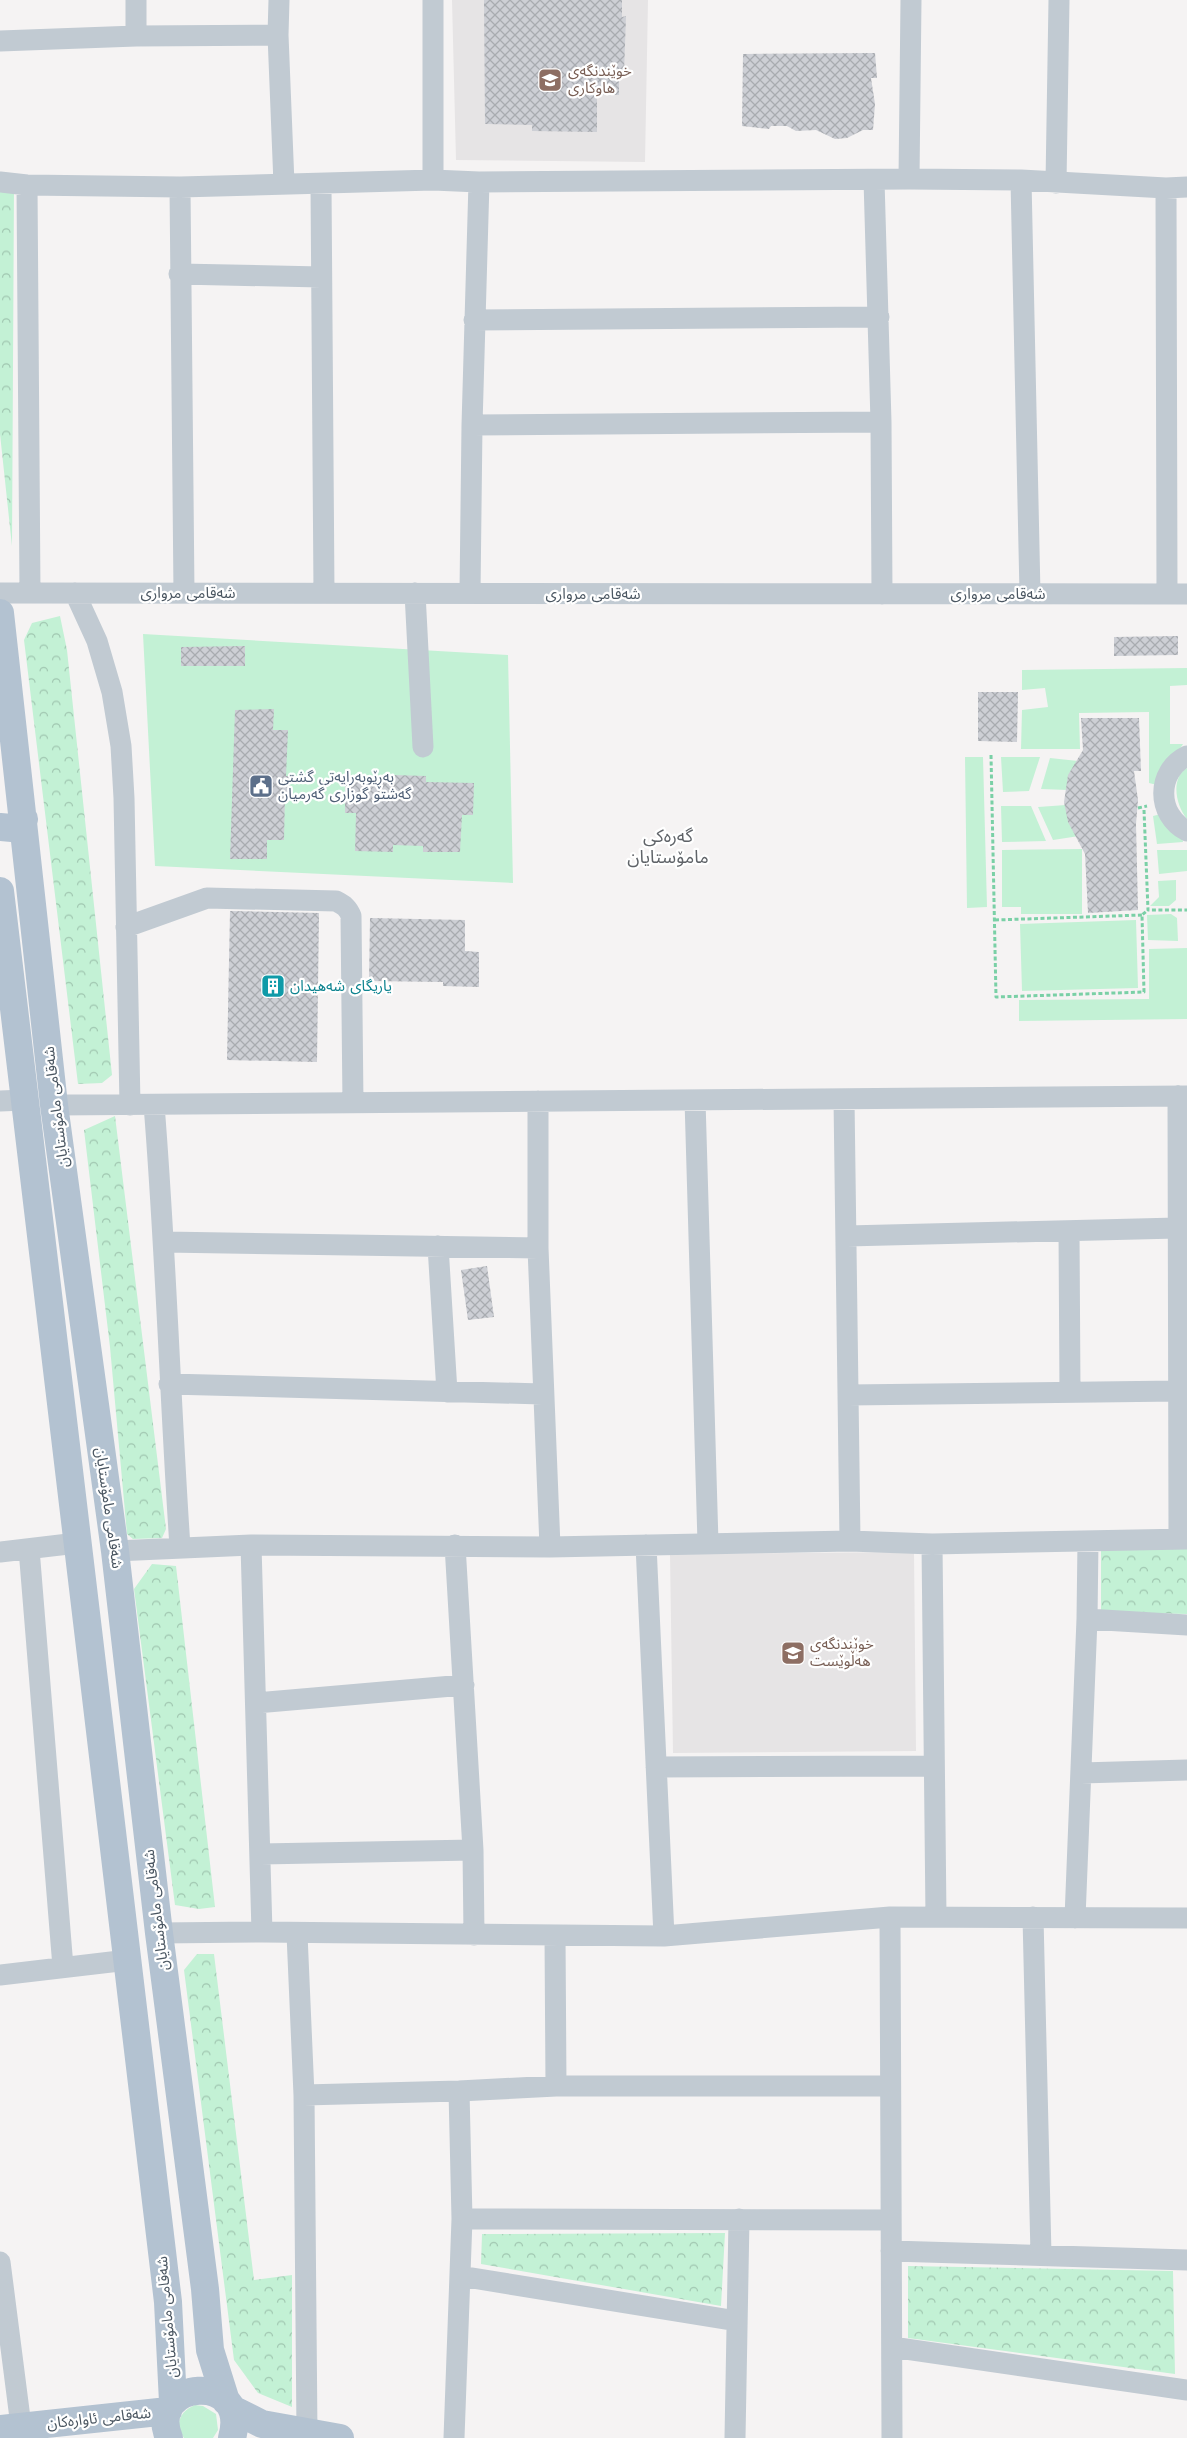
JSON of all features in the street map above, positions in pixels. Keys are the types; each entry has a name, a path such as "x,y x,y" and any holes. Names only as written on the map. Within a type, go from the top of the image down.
{"main road":[{"name":"شەقامی مامۆستایان","path":"0,613 12,823 32,891 54,1105 115,1551 159,1934 205,2289 210,2350 234,2419 232,2438"},
{"path":"1,896 12,887 26,887 32,891"},
{"name":"شەقامی مامۆستایان","path":"0,891 12,1100 77,1543 168,2302 168,2424"},
{"path":"168,2424 181,2395 200,2389 219,2394 229,2405 262,2424 307,2434 340,2438"},
{"name":"شەقامی ئاوارەکان","path":"11,2428 168,2424"}],"street":[{"path":"136,0 136,36"},
{"path":"278,0 284,184"},
{"path":"433,0 433,180"},
{"path":"909,178 911,0"},
{"path":"1056,183 1059,0"},
{"path":"0,41 136,36 278,35"},
{"path":"0,182 27,185 180,188 433,180 479,182 874,180 909,178 1021,180 1177,187 1177,594"},
{"path":"874,180 879,317 882,594"},
{"path":"1021,180 1030,594"},
{"path":"470,593 474,320 479,182"},
{"path":"27,185 30,593"},
{"path":"321,185 324,593"},
{"path":"180,188 184,593"},
{"path":"180,274 321,277"},
{"path":"474,320 879,317"},
{"path":"472,425 881,422"},
{"name":"شەقامی مرواری","path":"0,593 1177,594"},
{"path":"76,593 97,641 112,692 121,746 124,798 130,1105"},
{"path":"415,593 423,747"},
{"path":"1187,756 1180,760 1168,775 1164,783 1163,799 1170,816 1177,824 1187,830"},
{"path":"126,927 207,898 336,901 343,904 349,910 351,916 353,1103"},
{"path":"54,1105 1183,1096 1177,1228 1178,1390 1183,1539 932,1544 850,1541 550,1547 251,1545 115,1551"},
{"path":"844,1099 850,1541"},
{"path":"695,1100 708,1544"},
{"path":"538,1101 538,1248 542,1394 550,1547"},
{"path":"154,1104 165,1242 169,1384 180,1547"},
{"path":"847,1236 1177,1228"},
{"path":"1069,1231 1070,1392"},
{"path":"165,1242 538,1248"},
{"path":"438,1246 447,1392"},
{"path":"169,1384 542,1394"},
{"path":"848,1395 1178,1390"},
{"path":"1075,1918 1087,1619 1088,1541"},
{"path":"0,1552 77,1543"},
{"path":"932,1544 936,1917"},
{"path":"251,1545 262,1932"},
{"path":"455,1545 473,1850 474,1935"},
{"path":"646,1545 664,1936"},
{"path":"29,1549 63,1968"},
{"path":"1087,1619 1187,1625"},
{"path":"256,1702 464,1685"},
{"path":"656,1767 933,1766"},
{"path":"1081,1773 1187,1770"},
{"path":"261,1854 473,1850"},
{"path":"159,1934 262,1932 297,1934 664,1936 890,1917 1187,1918"},
{"path":"890,1917 889,2086 892,2251 892,2438"},
{"path":"1033,1918 1041,2255"},
{"path":"297,1934 304,2095 307,2434"},
{"path":"555,1935 556,2086"},
{"path":"0,1975 128,1960"},
{"path":"304,2095 556,2086 889,2086"},
{"path":"454,2438 462,2219 458,2091"},
{"path":"462,2219 891,2220"},
{"path":"735,2438 740,2220"},
{"path":"892,2251 1187,2260"},
{"path":"0,2262 11,2428"},
{"path":"460,2276 737,2321"},
{"path":"892,2347 1187,2390"}],"path":[{"path":"991,755 996,997 1144,992 1142,915"},
{"path":"1144,807 1148,910"},
{"path":"995,920 1142,915 1148,910 1187,910"}],"shaded area":[{"name":"خوێندنگەی هاوکاری","path":"452,0 648,0 645,162 456,160"},
{"name":"خوێندنگەی هەڵوێست","path":"914,1552 916,1751 673,1753 670,1554"}],"green space":[{"path":"0,186 14,187 12,546 0,434"},
{"path":"60,616 67,650 112,1075 102,1083 78,1084 24,640 32,623"},
{"path":"143,634 508,655 513,883 155,866"},
{"path":"1187,668 1187,685 1170,686 1170,744 1183,744 1157,785 1149,783 1149,712 1079,713 1080,749 1021,749 1022,710 1048,707 1045,688 1022,690 1022,670"},
{"path":"965,757 983,757 987,907 967,908"},
{"path":"1001,757 1040,757 1029,791 1003,792"},
{"path":"1050,758 1078,761 1068,790 1041,789"},
{"path":"1187,768 1187,819 1180,807 1176,792 1178,778"},
{"path":"1066,805 1079,836 1053,840 1038,807"},
{"path":"1001,806 1031,806 1046,841 1002,842"},
{"path":"1161,814 1182,837 1183,842 1157,844 1153,816"},
{"path":"1082,849 1082,914 1021,914 1021,907 1002,907 1002,850"},
{"path":"1157,850 1187,850 1187,871 1159,874"},
{"path":"1176,880 1176,900 1169,906 1150,906 1159,897 1158,881"},
{"path":"1171,914 1177,918 1178,941 1148,940 1147,915"},
{"path":"1136,920 1138,988 1022,991 1020,924"},
{"path":"1187,948 1187,1019 1019,1021 1019,1000 1149,999 1149,949"},
{"path":"115,1116 166,1529 162,1538 133,1539 127,1534 110,1347 84,1130"},
{"path":"1101,1546 1187,1548 1187,1614 1101,1612"},
{"path":"152,1564 176,1566 215,1907 199,1909 175,1905 134,1589"},
{"path":"197,1954 214,1954 254,2280 292,2275 292,2407 258,2393 234,2360 184,1970"},
{"path":"725,2233 721,2306 481,2264 482,2234"},
{"path":"908,2266 1173,2271 1175,2374 908,2338"},
{"path":"195,2405 203,2406 216,2414 218,2430 213,2438 184,2438 181,2433 179,2423 182,2414"}],"building":[{"path":"484,0 622,0 622,17 626,16 624,74 619,74 619,95 597,95 597,132 532,131 532,125 485,124"},
{"path":"875,53 877,78 871,78 875,104 873,130 863,130 847,138 835,139 816,130 796,131 787,126 771,126 769,129 742,126 743,54"},
{"path":"1178,636 1178,655 1114,656 1114,637"},
{"path":"245,646 245,666 181,666 181,647"},
{"path":"978,692 1018,692 1017,742 978,741"},
{"name":"بەڕێوبەرایەتی گشتی گەشتو گوزاری گەرمیان","path":"274,709 273,730 288,730 286,776 290,776 289,797 285,797 284,840 267,840 267,859 230,859 235,710"},
{"path":"1081,718 1139,718 1141,771 1134,771 1138,800 1136,824 1138,910 1088,913 1085,854 1068,822 1064,802 1068,775 1083,750"},
{"path":"394,775 426,776 426,782 474,783 473,815 462,815 460,852 423,852 423,846 393,845 393,852 355,851 356,813 345,813 345,781 394,782"},
{"name":"یاریگای شەهیدان","path":"230,911 319,913 317,1062 227,1060"},
{"path":"370,918 465,920 465,951 479,952 479,987 443,986 443,982 369,981"},
{"path":"487,1266 494,1317 468,1320 461,1270"}],"place":[{"name":"خوێندنگەی هاوکاری","path":"550,80"},
{"name":"بەڕێوبەرایەتی گشتی گەشتو گوزاری گەرمیان","path":"261,786"},
{"name":"یاریگای شەهیدان","path":"273,986"},
{"name":"خوێندنگەی هەڵوێست","path":"793,1653"}],"district":[{"name":"گەرەکی مامۆستایان","path":"668,845"}]}
